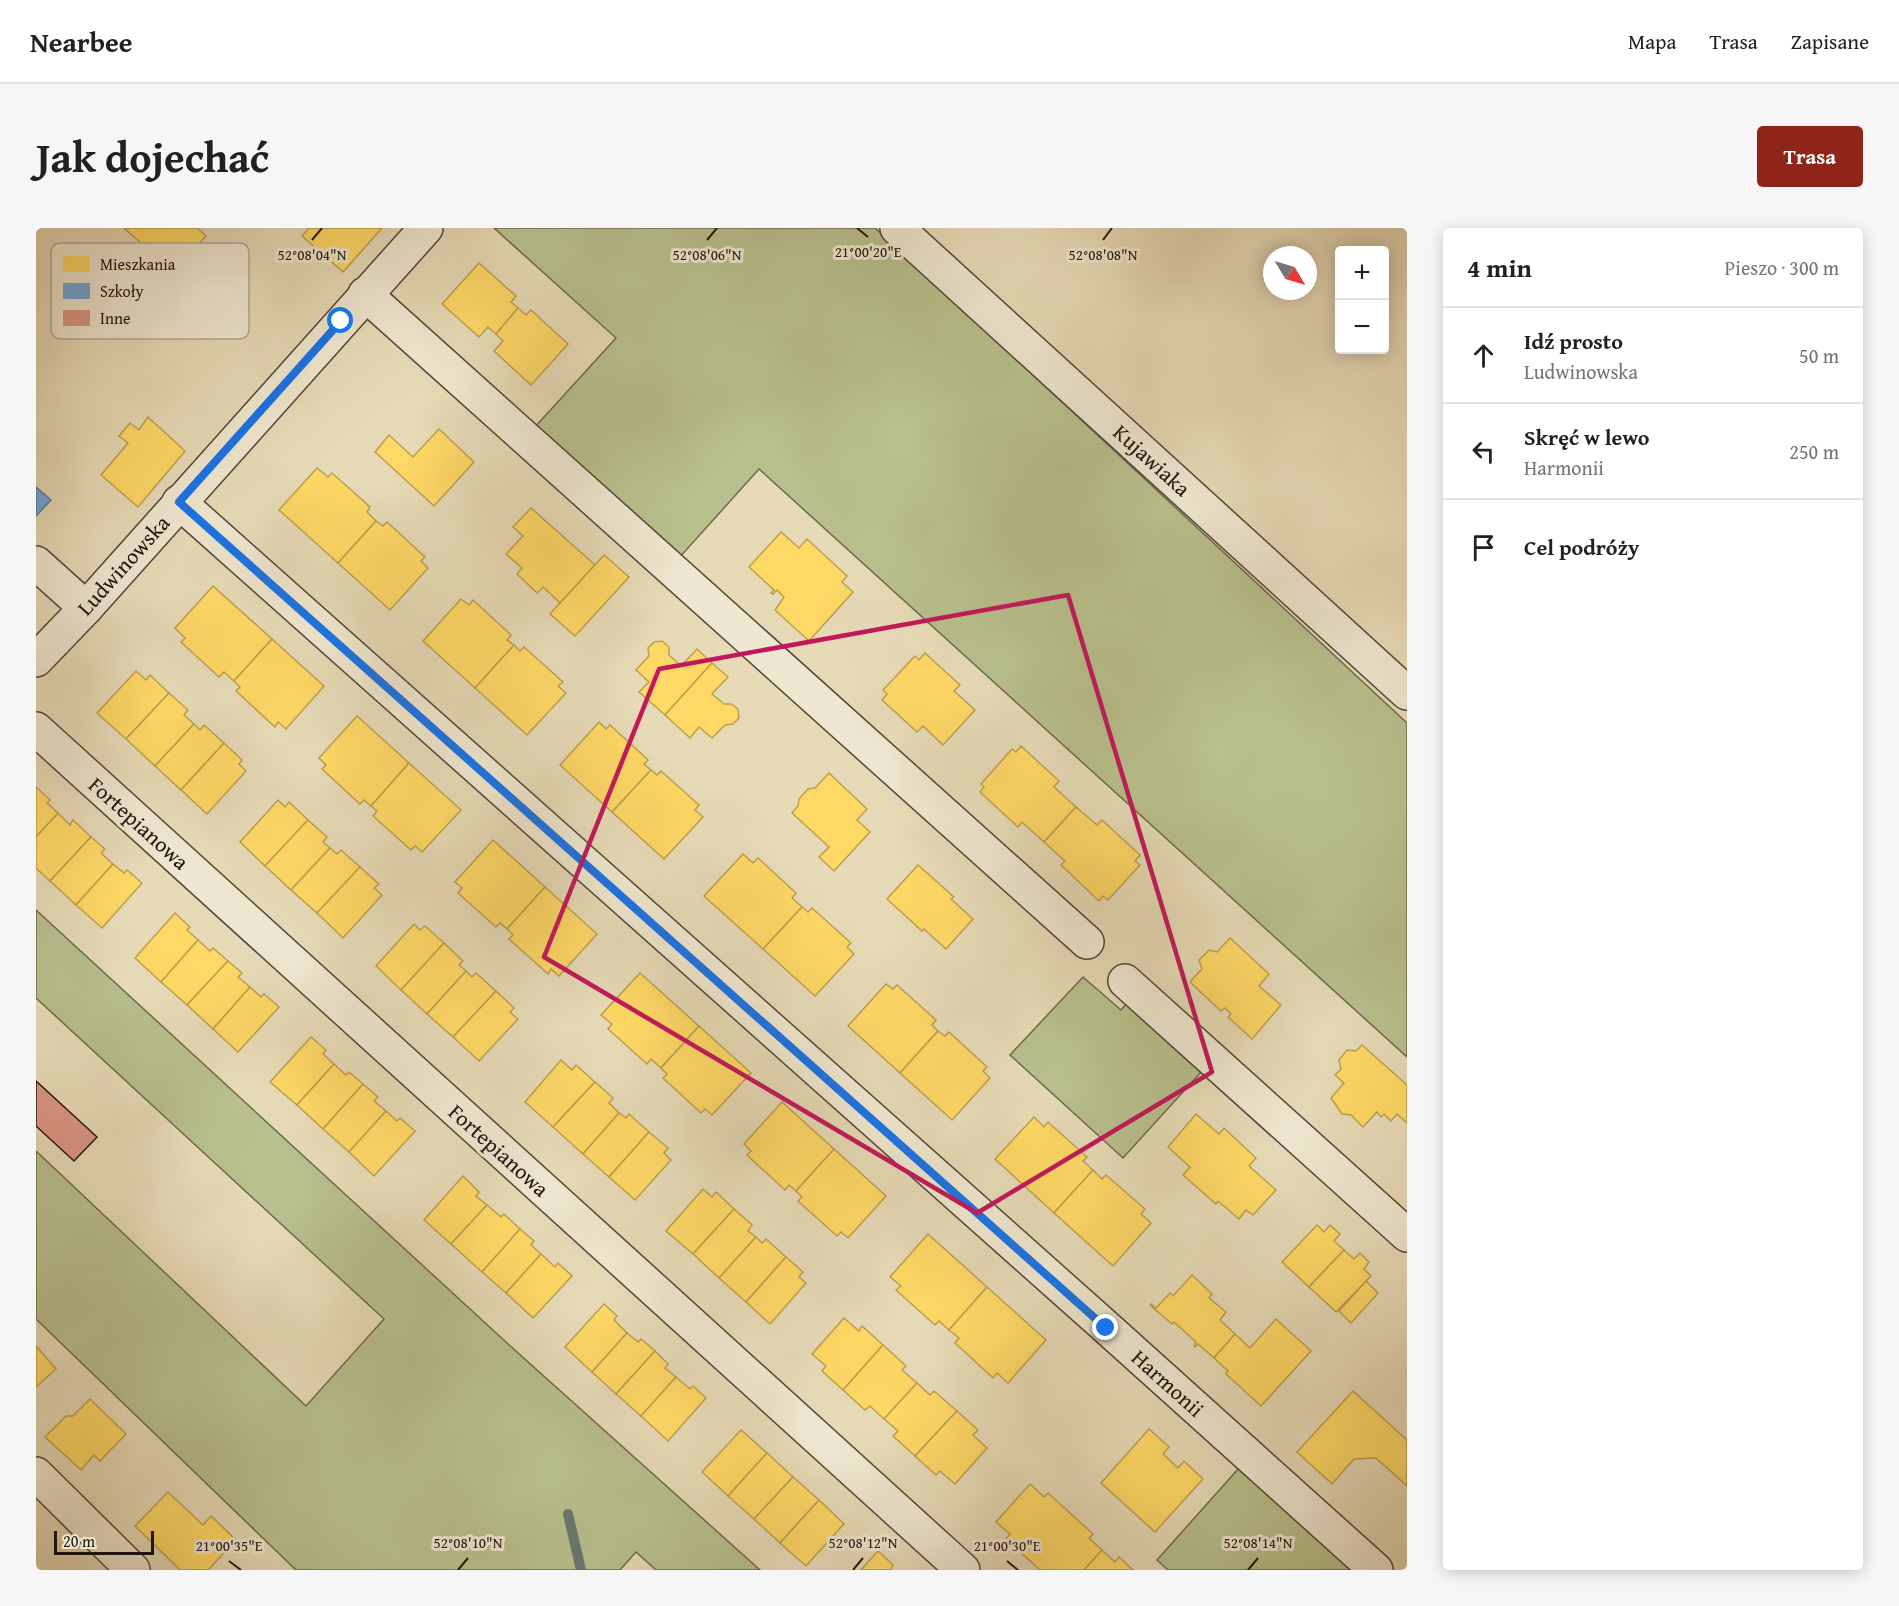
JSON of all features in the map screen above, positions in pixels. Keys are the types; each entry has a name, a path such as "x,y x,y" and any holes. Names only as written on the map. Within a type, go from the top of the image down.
{"street":[{"name":"Ludwinowska","path":"36,660 86,608 426,228"},
{"name":"Kujawiaka","path":"897,228 1407,693"},
{"path":"366,294 1087,942"},
{"name":"Harmonii","path":"179,502 1376,1570"},
{"path":"36,563 86,608"},
{"name":"Fortepianowa","path":"36,729 963,1570"},
{"path":"1125,981 1407,1235"},
{"path":"36,1474 133,1570"}],"highlighted area":[{"path":"1068,595 1212,1072 977,1213 544,957 659,669"}],"green space":[{"path":"494,228 875,228 1407,723 1407,1057 759,469 679,558 535,427 616,338"},
{"path":"36,910 507,1343 760,1570 656,1570 636,1552 620,1570 296,1570 36,1319 36,1151 306,1406 384,1319 36,998"},
{"path":"1083,977 1121,1010 1127,1003 1202,1071 1123,1158 1010,1055"},
{"path":"1239,1468 1353,1570 1168,1570 1157,1560"}],"building: Mieszkania":[{"path":"124,228 197,228 206,236 200,243 141,243"},
{"path":"309,228 382,228 343,272 302,236"},
{"path":"479,263 516,296 511,302 518,308 496,334 488,327 479,337 442,304"},
{"path":"518,308 526,315 531,310 568,344 531,385 494,351 503,341 496,334"},
{"path":"148,417 185,451 138,507 101,475 128,443 119,436 130,423 139,430"},
{"path":"439,429 474,462 434,506 375,452 389,435 413,457"},
{"path":"317,468 328,477 332,473 370,507 367,512 376,521 338,563 279,510"},
{"path":"531,508 595,565 560,603 543,587 537,593 517,574 522,568 506,554 523,536 513,527"},
{"path":"376,521 383,526 387,522 425,557 421,561 428,568 390,610 338,563"},
{"path":"781,532 799,548 807,539 847,576 842,582 853,592 809,641 775,610 784,597 777,590 771,593 774,590 749,567"},
{"path":"604,555 629,577 575,636 550,614"},
{"path":"213,586 272,639 234,681 224,672 219,677 181,642 185,638 175,628"},
{"path":"461,599 469,605 473,600 511,635 507,640 514,645 475,688 423,641"},
{"path":"272,639 324,686 286,729 278,722 275,727 236,691 240,687 234,681"},
{"path":"662,641 669,647 669,655 681,666 697,649 712,663 665,715 639,692 649,682 636,670 649,656 648,648 654,642"},
{"path":"514,645 520,651 524,647 563,682 558,686 566,693 527,735 475,688"},
{"path":"925,653 960,685 954,691 975,710 943,745 923,726 917,732 882,700 887,694 883,690 915,656 919,660"},
{"path":"712,663 728,677 712,694 724,704 731,704 738,709 739,718 733,724 725,725 712,738 699,727 690,738 665,715"},
{"path":"136,671 146,680 150,675 169,693 126,739 97,713"},
{"path":"169,693 188,710 184,715 194,724 155,766 126,739"},
{"path":"357,716 409,763 371,806 364,800 360,804 322,769 326,765 319,758"},
{"path":"599,722 606,729 610,725 648,760 644,764 651,770 612,812 560,765"},
{"path":"194,724 200,730 204,725 224,743 181,790 155,766"},
{"path":"224,743 242,760 239,764 246,771 207,814 181,790"},
{"path":"1021,746 1059,781 1054,787 1076,807 1044,842 1022,822 1018,827 980,792 984,787 981,784 1012,749 1016,752"},
{"path":"409,763 461,810 422,852 415,846 411,850 373,816 377,811 371,806"},
{"path":"651,770 657,775 661,771 699,805 695,810 703,817 664,859 612,812"},
{"path":"829,773 867,809 857,820 870,832 834,871 819,857 829,847 792,813 798,806 799,799 808,789 815,788"},
{"path":"36,787 50,800 47,803 58,813 36,837"},
{"path":"278,800 285,807 289,802 308,820 265,866 240,842"},
{"path":"1076,807 1097,825 1102,820 1140,855 1135,861 1140,865 1108,900 1103,896 1099,901 1061,865 1065,861 1044,842"},
{"path":"58,813 70,825 73,820 91,837 50,881 36,868 36,837"},
{"path":"308,820 327,837 323,842 330,848 291,890 265,866"},
{"path":"91,837 105,849 101,853 113,864 76,905 50,881"},
{"path":"493,840 545,887 507,929 500,923 496,927 458,893 462,888 455,882"},
{"path":"330,848 337,854 341,850 360,867 317,913 291,890"},
{"path":"743,854 753,863 758,858 796,893 792,898 802,907 763,949 704,896"},
{"path":"113,864 124,873 127,870 142,883 102,928 76,905"},
{"path":"918,865 954,897 951,899 973,919 946,949 887,899"},
{"path":"360,867 379,884 374,888 382,895 343,938 317,913"},
{"path":"545,887 597,934 559,976 551,969 548,974 509,939 513,935 507,929"},
{"path":"802,907 808,912 812,908 851,943 847,947 854,954 815,996 763,949"},
{"path":"175,913 190,927 187,930 198,940 161,982 135,958"},
{"path":"414,924 420,930 425,926 444,943 401,990 376,966"},
{"path":"1230,938 1269,974 1259,986 1281,1005 1252,1039 1228,1017 1231,1014 1225,1008 1221,1011 1190,982 1202,969 1199,960 1209,950 1217,952"},
{"path":"198,940 210,951 213,948 228,961 187,1005 161,982"},
{"path":"444,943 463,961 459,965 466,971 427,1014 401,990"},
{"path":"228,961 242,973 238,977 250,987 213,1029 187,1005"},
{"path":"466,971 472,977 476,973 496,991 453,1037 427,1014"},
{"path":"640,973 699,1026 661,1068 651,1059 647,1064 608,1029 612,1024 601,1015"},
{"path":"886,984 893,989 897,985 936,1020 932,1025 938,1031 900,1073 848,1026"},
{"path":"250,987 261,997 264,994 279,1007 238,1052 213,1029"},
{"path":"496,991 514,1008 510,1012 518,1019 479,1061 453,1037"},
{"path":"699,1026 751,1073 712,1115 705,1109 701,1113 663,1078 667,1074 661,1068"},
{"path":"938,1031 945,1036 949,1032 987,1067 983,1071 990,1078 952,1120 900,1073"},
{"path":"311,1037 326,1050 323,1054 334,1064 297,1105 270,1082"},
{"path":"1362,1045 1407,1085 1407,1123 1397,1114 1391,1121 1384,1114 1381,1117 1377,1112 1363,1127 1351,1115 1342,1114 1331,1098 1344,1083 1335,1075 1341,1069 1339,1060 1347,1050 1356,1051"},
{"path":"561,1060 572,1070 576,1065 595,1082 553,1127 525,1102"},
{"path":"334,1064 346,1075 349,1072 363,1084 323,1129 297,1105"},
{"path":"595,1082 613,1098 609,1103 619,1113 583,1154 553,1127"},
{"path":"363,1084 378,1097 374,1101 386,1111 349,1152 323,1129"},
{"path":"782,1102 834,1149 796,1191 789,1185 785,1190 747,1155 751,1151 744,1144"},
{"path":"386,1111 397,1121 400,1118 415,1131 374,1176 349,1152"},
{"path":"619,1113 626,1118 629,1114 649,1132 609,1177 583,1154"},
{"path":"1196,1114 1219,1134 1224,1128 1256,1158 1249,1166 1276,1190 1253,1215 1246,1210 1239,1219 1218,1201 1216,1204 1183,1175 1190,1167 1168,1147"},
{"path":"1034,1117 1044,1127 1048,1122 1087,1157 1083,1161 1093,1170 1054,1213 995,1159"},
{"path":"649,1132 668,1148 664,1153 671,1160 635,1200 609,1177"},
{"path":"834,1149 886,1196 848,1238 841,1232 837,1236 798,1201 802,1197 796,1191"},
{"path":"1093,1170 1102,1179 1106,1175 1145,1209 1141,1214 1151,1223 1113,1266 1054,1213"},
{"path":"463,1176 479,1192 476,1196 487,1205 451,1244 424,1220"},
{"path":"703,1189 712,1197 716,1192 734,1209 693,1254 666,1231"},
{"path":"487,1205 501,1217 504,1214 520,1229 482,1272 451,1244"},
{"path":"734,1209 752,1225 748,1231 756,1237 719,1278 693,1254"},
{"path":"1317,1225 1324,1232 1330,1225 1340,1234 1334,1241 1344,1250 1309,1287 1282,1262"},
{"path":"520,1229 534,1241 531,1245 541,1254 506,1293 482,1272"},
{"path":"928,1234 987,1287 949,1330 939,1321 935,1325 896,1290 901,1286 890,1277"},
{"path":"756,1237 762,1243 766,1239 786,1257 746,1302 719,1278"},
{"path":"1344,1250 1354,1259 1360,1253 1369,1262 1364,1269 1371,1276 1336,1312 1309,1287"},
{"path":"541,1254 555,1267 558,1263 572,1276 533,1318 506,1293"},
{"path":"786,1257 803,1272 799,1277 806,1283 770,1324 746,1302"},
{"path":"1192,1275 1212,1294 1209,1298 1226,1312 1220,1320 1235,1334 1214,1358 1198,1344 1195,1347 1196,1342 1150,1305 1156,1308 1170,1293 1173,1296"},
{"path":"1366,1281 1378,1293 1351,1323 1339,1311"},
{"path":"987,1287 1046,1340 1008,1383 997,1373 993,1378 955,1343 959,1338 949,1330"},
{"path":"604,1304 617,1316 614,1320 627,1333 592,1372 565,1347"},
{"path":"844,1318 859,1331 862,1326 883,1345 843,1390 822,1371 826,1366 812,1354"},
{"path":"1276,1319 1311,1351 1261,1406 1226,1374 1228,1371 1214,1358 1235,1334 1250,1348"},
{"path":"627,1333 638,1342 641,1339 655,1351 616,1394 592,1372"},
{"path":"883,1345 906,1366 902,1370 917,1383 884,1419 870,1406 865,1410 843,1390"},
{"path":"36,1346 56,1369 36,1387"},
{"path":"655,1351 668,1364 665,1368 676,1377 641,1416 616,1394"},
{"path":"676,1377 690,1389 693,1386 706,1398 668,1441 641,1416"},
{"path":"917,1383 930,1395 934,1391 957,1411 915,1456 893,1436 898,1431 884,1419"},
{"path":"1353,1391 1407,1440 1407,1486 1376,1458 1354,1459 1332,1484 1297,1452"},
{"path":"90,1399 126,1434 100,1461 94,1455 81,1470 45,1437 66,1416 73,1416"},
{"path":"957,1411 978,1430 973,1435 987,1448 955,1484 940,1471 936,1475 915,1456"},
{"path":"1149,1429 1169,1447 1163,1454 1178,1468 1184,1461 1203,1479 1155,1532 1101,1483"},
{"path":"741,1430 767,1453 728,1496 702,1472"},
{"path":"767,1453 793,1477 754,1519 728,1496"},
{"path":"793,1477 819,1500 780,1543 754,1519"},
{"path":"1030,1484 1044,1497 1048,1493 1093,1534 1089,1538 1102,1550 1084,1570 1040,1570 1006,1539 1010,1534 996,1522"},
{"path":"168,1492 203,1525 211,1516 236,1540 208,1570 180,1570 135,1526"},
{"path":"819,1500 844,1524 806,1566 780,1543"},
{"path":"1102,1550 1115,1562 1119,1557 1133,1570 1084,1570"},
{"path":"878,1551 893,1565 891,1570 861,1570"}],"building: Szkoły":[{"path":"36,487 51,500 36,516"}],"building: Inne":[{"path":"36,1081 97,1137 74,1161 36,1126"}],"waterway":[{"path":"568,1514 581,1570"}],"route":[{"path":"341,321 179,502 1106,1328"}]}
